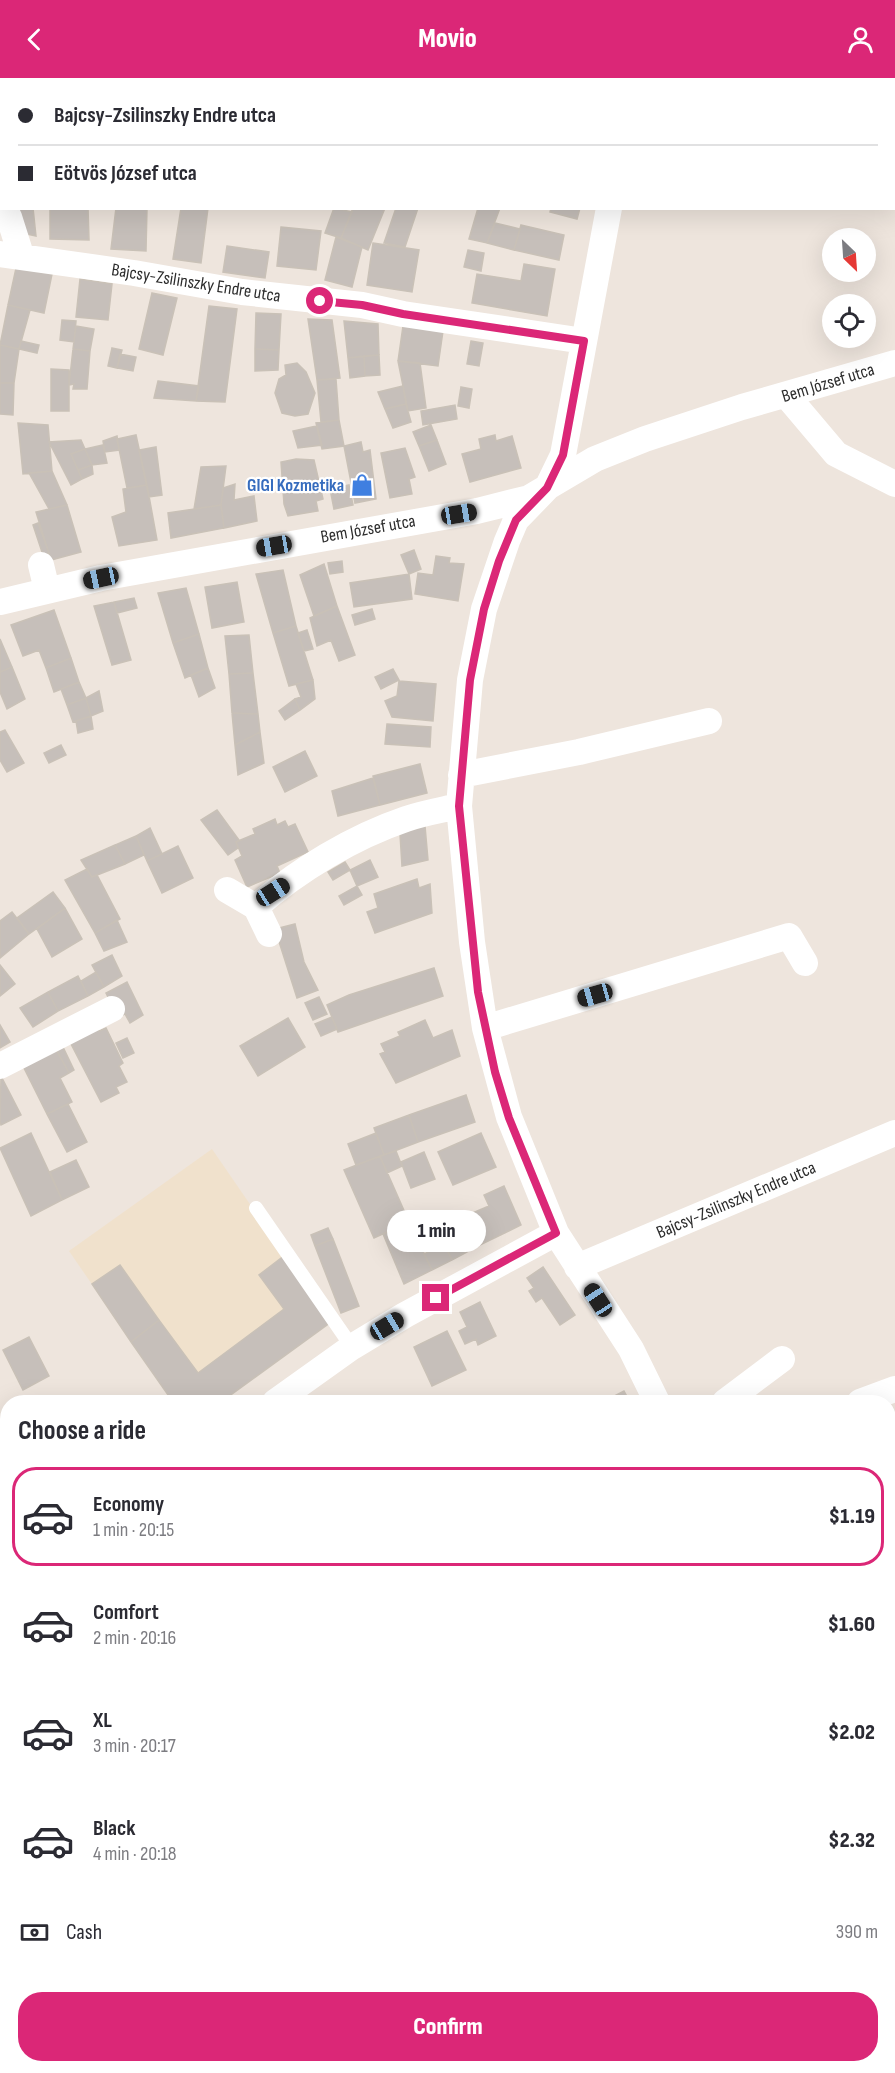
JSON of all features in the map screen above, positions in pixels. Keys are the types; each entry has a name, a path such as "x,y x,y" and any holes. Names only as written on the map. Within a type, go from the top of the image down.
{"street":[{"name":"Bajcsy-Zsilinszky Endre utca","path":"3,210 9,217 10,255 242,292 362,305 584,341"},
{"path":"609,210 567,442 547,488 516,520 499,561 487,600 470,680 459,806 478,992 485,1028 509,1118 556,1233 631,1349 654,1395"},
{"name":"Bem József utca","path":"0,602 47,590 477,511 529,498 595,459 645,439 742,407 787,396 895,363"},
{"path":"787,396 836,454 895,484"},
{"path":"41,565 47,590"},
{"path":"461,775 579,752 710,721"},
{"path":"256,907 273,892 354,841 405,819 459,806"},
{"path":"227,890 256,907 269,934"},
{"path":"485,1028 789,936 805,963"},
{"path":"0,1066 112,1009"},
{"name":"Bajcsy-Zsilinszky Endre utca","path":"577,1267 895,1133"},
{"path":"285,1395 352,1347 452,1289 556,1233"},
{"path":"734,1395 782,1359"},
{"path":"879,1395 895,1389"}],"lane":[{"path":"256,1208 352,1347"}],"shaded area":[{"path":"212,1149 331,1322 231,1395 168,1395 69,1251"}],"building":[{"path":"15,210 33,210 36,236 17,232"},
{"path":"50,210 88,210 89,240 50,239"},
{"path":"116,210 147,210 146,251 111,249"},
{"path":"181,210 208,210 201,263 173,259"},
{"path":"333,210 352,212 341,238 325,233"},
{"path":"352,210 384,210 368,250 341,238"},
{"path":"395,210 417,210 405,247 384,243"},
{"path":"477,210 499,210 487,243 469,239"},
{"path":"550,210 579,210 577,219 550,212"},
{"path":"495,223 520,229 514,250 487,243"},
{"path":"521,225 564,235 559,260 514,250"},
{"path":"281,227 321,231 316,270 277,266"},
{"path":"336,237 362,247 352,287 325,280"},
{"path":"373,243 419,250 412,292 367,285"},
{"path":"227,246 269,252 265,278 223,272"},
{"path":"468,250 484,253 481,271 464,267"},
{"path":"524,264 555,269 547,316 472,303 477,274 521,281"},
{"path":"16,268 52,274 44,313 8,305"},
{"path":"80,279 112,284 108,320 76,317"},
{"path":"152,293 177,298 163,355 139,349"},
{"path":"8,305 30,310 19,349 0,345"},
{"path":"209,306 237,309 225,402 196,401"},
{"path":"256,313 281,314 279,350 255,349"},
{"path":"308,319 332,320 340,378 317,380"},
{"path":"62,320 76,321 74,342 60,340"},
{"path":"344,321 378,324 379,355 348,358"},
{"path":"76,326 94,329 90,351 73,349"},
{"path":"403,326 443,331 438,366 398,361"},
{"path":"21,341 39,345 37,353 19,349"},
{"path":"471,341 483,343 479,366 467,364"},
{"path":"0,345 19,349 14,383 0,383"},
{"path":"112,348 122,350 117,368 108,366"},
{"path":"73,349 90,351 87,389 73,389 74,384 69,385"},
{"path":"255,349 279,350 278,370 255,371"},
{"path":"120,354 136,357 133,371 117,368"},
{"path":"379,355 380,375 365,376 364,356"},
{"path":"364,356 365,376 350,378 348,358"},
{"path":"398,361 420,363 426,408 408,411"},
{"path":"297,363 306,372 315,393 308,414 295,416 282,413 275,393 279,379 286,375 285,365"},
{"path":"51,369 69,370 69,411 51,411"},
{"path":"336,379 339,420 321,422 317,380"},
{"path":"158,381 199,386 196,401 154,398"},
{"path":"0,383 14,383 13,415 0,414"},
{"path":"403,386 406,404 385,409 378,392"},
{"path":"461,387 472,389 469,408 458,406"},
{"path":"406,404 411,422 393,428 385,409"},
{"path":"455,405 457,419 423,425 421,411"},
{"path":"339,420 344,446 322,449 316,423"},
{"path":"18,423 48,425 52,471 23,474"},
{"path":"431,425 437,440 419,446 413,432"},
{"path":"317,426 322,445 298,448 293,431"},
{"path":"136,435 147,485 127,488 117,439"},
{"path":"495,435 496,441 512,436 521,468 470,482 462,454 481,449 479,439"},
{"path":"117,436 119,450 105,452 103,441"},
{"path":"81,440 85,449 71,454 82,479 71,485 49,442"},
{"path":"437,440 446,464 429,471 419,446"},
{"name":"GIGI Kozmetika","path":"361,442 363,452 370,450 376,499 355,503 344,446"},
{"path":"103,445 107,463 92,465 85,449"},
{"path":"156,447 162,495 149,497 139,450"},
{"path":"405,448 415,477 409,479 412,494 390,498 381,453"},
{"path":"85,449 92,465 78,470 71,454"},
{"path":"296,459 314,460 323,499 316,501 318,511 288,516 284,504 281,462"},
{"path":"92,465 93,474 82,479 78,470"},
{"path":"226,466 221,505 194,509 201,467"},
{"path":"52,471 67,505 49,509 29,473"},
{"path":"235,484 234,500 254,496 257,521 224,528 221,505 223,488"},
{"path":"147,485 157,540 119,546 112,517 126,512 123,489"},
{"path":"349,485 353,505 334,509 330,489"},
{"path":"67,505 81,552 51,560 36,512"},
{"path":"221,505 224,528 171,538 168,513"},
{"path":"38,523 49,553 43,555 33,525"},
{"path":"414,550 421,569 409,574 401,555"},
{"path":"436,556 450,558 449,563 464,564 458,601 415,594 418,573 433,575"},
{"path":"342,561 343,572 330,574 328,563"},
{"path":"324,564 337,606 314,616 300,575"},
{"path":"283,570 296,626 273,633 256,574"},
{"path":"409,574 412,599 354,607 350,583"},
{"path":"237,582 244,622 212,628 205,587"},
{"path":"186,588 199,634 173,643 158,593"},
{"path":"134,598 137,608 117,613 114,602"},
{"path":"114,602 131,660 112,665 94,606"},
{"path":"337,606 355,655 339,661 331,640 317,646 310,618"},
{"path":"372,609 375,619 355,625 352,615"},
{"path":"54,610 71,658 46,668 39,650 23,656 11,625"},
{"path":"296,626 313,680 289,686 273,633"},
{"path":"307,630 313,649 304,651 298,633"},
{"path":"199,634 208,668 185,678 173,643"},
{"path":"249,635 253,673 229,674 225,636"},
{"path":"0,639 12,667 0,672"},
{"path":"71,658 79,682 54,692 46,668"},
{"path":"12,667 25,699 7,709 0,692 0,672"},
{"path":"208,668 215,688 199,697 191,675"},
{"path":"393,669 399,680 381,689 375,677"},
{"path":"253,673 258,714 232,713 229,674"},
{"path":"313,680 315,699 300,710 295,699 301,697 296,684"},
{"path":"399,681 436,684 433,721 392,717 385,701 397,696"},
{"path":"79,682 86,698 67,705 61,689"},
{"path":"99,691 103,711 91,716 86,698"},
{"path":"86,698 91,716 73,722 67,705"},
{"path":"295,699 300,710 285,720 279,711"},
{"path":"232,713 258,714 260,732 235,745"},
{"path":"91,716 93,729 78,733 76,721"},
{"path":"387,724 431,727 430,747 385,744"},
{"path":"5,730 24,763 7,772 0,760 0,732"},
{"path":"260,732 264,763 238,775 235,745"},
{"path":"61,745 66,755 49,763 44,753"},
{"path":"305,751 317,776 285,792 273,767"},
{"path":"420,764 427,793 380,805 373,776"},
{"path":"373,778 380,805 338,816 332,791"},
{"path":"217,810 239,840 236,842 238,848 228,855 201,820"},
{"path":"275,819 277,825 285,821 288,827 295,824 308,852 277,866 280,873 247,887 235,860 242,856 236,842 255,834 253,829"},
{"path":"425,826 428,860 402,866 400,834"},
{"path":"150,828 162,854 147,861 136,836"},
{"path":"136,836 144,855 125,864 115,845"},
{"path":"115,845 125,864 92,877 81,860"},
{"path":"178,846 193,878 162,893 147,861"},
{"path":"370,860 378,877 357,886 350,870"},
{"path":"345,862 350,870 333,880 328,872"},
{"path":"87,869 92,877 97,875 120,919 95,933 65,880"},
{"path":"417,879 419,888 430,884 432,913 375,933 367,912 378,908 374,894"},
{"path":"357,886 362,895 344,905 339,896"},
{"path":"53,892 65,908 29,934 17,918"},
{"path":"65,908 82,939 52,957 37,929"},
{"path":"12,912 29,934 0,958 0,921"},
{"path":"117,920 127,942 104,951 95,933"},
{"path":"295,924 304,962 318,990 297,998 275,929"},
{"path":"112,955 122,976 104,987 92,965"},
{"path":"0,965 15,984 0,996"},
{"path":"434,968 443,996 338,1032 327,1005 349,995"},
{"path":"96,972 104,987 88,996 81,981"},
{"path":"78,976 88,996 58,1011 48,992"},
{"path":"127,982 143,1015 130,1023 125,1014 118,1017 106,993"},
{"path":"48,992 58,1011 33,1027 20,1008"},
{"path":"319,997 327,1014 313,1020 305,1003"},
{"path":"332,1017 337,1029 321,1036 315,1024"},
{"path":"288,1018 305,1047 258,1076 240,1046"},
{"path":"425,1020 433,1038 452,1030 460,1056 396,1083 380,1054 385,1052 381,1044 400,1036 398,1032"},
{"path":"0,1025 10,1042 0,1048"},
{"path":"97,1026 99,1031 106,1028 123,1063 119,1066 127,1082 116,1087 119,1093 101,1102 69,1040"},
{"path":"127,1038 134,1053 123,1058 116,1043"},
{"path":"55,1047 69,1073 60,1078 72,1102 47,1114 22,1064"},
{"path":"63,1047 74,1070 69,1073 57,1051"},
{"path":"1,1076 21,1115 1,1125 0,1122"},
{"path":"466,1095 475,1122 418,1142 409,1115"},
{"path":"68,1104 87,1142 67,1152 47,1114"},
{"path":"409,1115 418,1142 384,1155 374,1128"},
{"path":"31,1133 62,1200 31,1216 0,1148"},
{"path":"376,1133 384,1155 356,1165 348,1144"},
{"path":"481,1133 496,1167 453,1185 438,1152"},
{"path":"396,1151 402,1166 387,1173 380,1156"},
{"path":"424,1152 435,1179 411,1188 401,1162"},
{"path":"380,1156 409,1222 374,1238 344,1170"},
{"path":"76,1160 89,1187 62,1200 50,1172"},
{"path":"504,1186 521,1225 482,1244 468,1215 489,1206 484,1195"},
{"path":"409,1222 432,1270 404,1284 383,1234"},
{"path":"328,1228 333,1239 315,1246 311,1235"},
{"path":"474,1229 482,1244 452,1260 444,1244"},
{"path":"333,1239 359,1306 341,1313 315,1246"},
{"path":"444,1244 452,1260 432,1270 424,1254"},
{"path":"285,1255 331,1322 231,1395 168,1395 131,1342 159,1320 198,1373 284,1309 259,1275"},
{"path":"120,1265 159,1320 131,1342 92,1284"},
{"path":"543,1267 575,1315 560,1325 542,1298 536,1302 529,1291 534,1288 527,1278"},
{"path":"480,1302 496,1336 478,1345 476,1339 465,1344 459,1331 467,1327 460,1312"},
{"path":"447,1331 466,1370 432,1386 414,1347"},
{"path":"29,1337 49,1376 23,1390 3,1350"}],"place":[{"name":"GIGI Kozmetika","path":"362,485"}],"route":[{"path":"320,301 362,305 403,314 584,341 577,391 563,455 547,488 516,520 499,561 484,609 470,680 459,806 478,992 495,1072 509,1118 556,1233 436,1298"}]}
